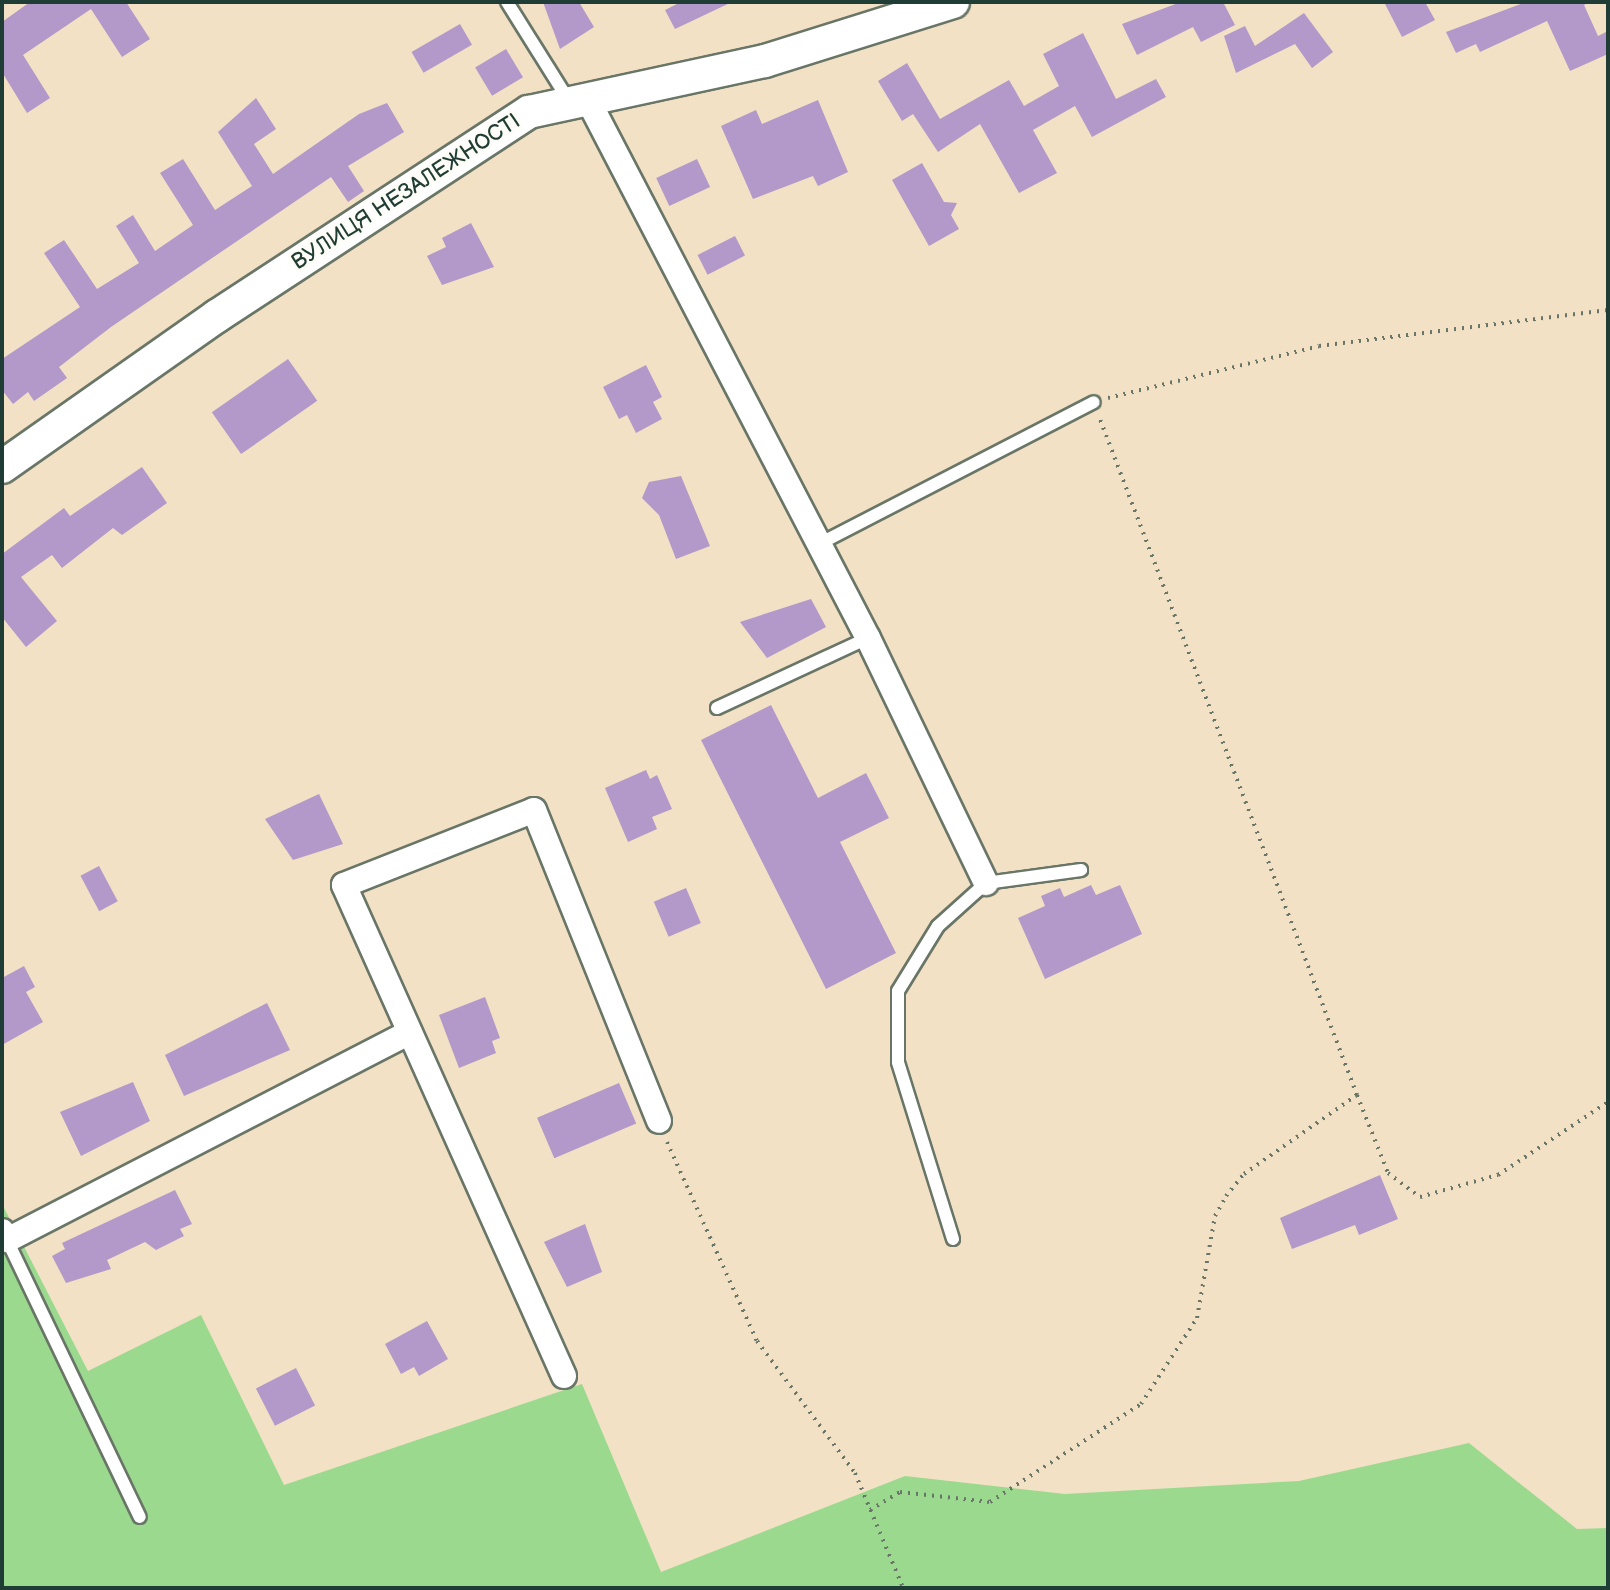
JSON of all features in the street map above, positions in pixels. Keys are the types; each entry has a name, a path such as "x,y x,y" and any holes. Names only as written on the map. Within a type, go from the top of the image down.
{"street":[{"name":"ВУЛИЦЯ НЕЗАЛЕЖНОСТІ","path":"2,467 217,316 529,112 765,61 953,2"},
{"path":"579,101 868,638 986,883"},
{"path":"564,1376 406,1034 344,885 534,810 659,1121"},
{"path":"4,1236 406,1034"}],"lane":[{"path":"507,2 579,101"},
{"path":"819,544 1094,402"},
{"path":"717,708 868,638"},
{"path":"953,1239 893,1029 898,991 915,955 986,883 1081,870"},
{"path":"4,1236 140,1517"}],"path":[{"path":"1608,310 1319,346 1094,402 1388,1173 1420,1197 1498,1175 1608,1102"},
{"path":"870,1510 900,1492 990,1502 1141,1404 1197,1318 1215,1216 1226,1196 1244,1174 1357,1095"},
{"path":"659,1121 757,1341 814,1409 870,1510 903,1588"}],"green space":[{"path":"2,1204 88,1371 201,1315 284,1485 582,1384 661,1572 905,1476 1065,1494 1299,1481 1469,1443 1577,1529 1608,1528 1608,1588 2,1588"}],"building":[{"path":"30,2 126,2 150,39 122,57 91,9 23,55 50,98 27,113 2,72 2,22"},
{"path":"543,2 579,2 594,27 560,49"},
{"path":"681,2 732,2 675,29 665,10"},
{"path":"1181,2 1223,2 1235,25 1201,42 1193,27 1137,55 1122,24"},
{"path":"1384,2 1425,2 1435,20 1402,37"},
{"path":"1526,2 1589,2 1584,5 1598,36 1608,31 1608,54 1570,71 1547,21 1480,52 1476,44 1456,53 1446,32"},
{"path":"1304,13 1333,52 1312,68 1295,44 1236,73 1224,36 1245,26 1255,46"},
{"path":"460,24 472,45 424,73 412,52"},
{"path":"1083,33 1116,99 1156,79 1166,97 1092,137 1075,106 1033,130 1057,173 1019,193 980,124 938,152 913,114 902,121 878,81 907,63 940,119 1009,80 1024,106 1059,86 1043,54"},
{"path":"506,49 523,77 492,96 475,68"},
{"path":"256,98 276,129 254,144 273,174 359,114 387,103 404,132 348,166 364,191 348,202 331,177 111,327 59,367 67,378 34,401 28,392 13,404 2,390 2,359 80,307 44,253 64,240 97,289 139,263 116,226 133,215 155,251 193,225 160,173 183,159 215,210 252,186 218,132"},
{"path":"818,100 848,172 818,186 813,176 753,199 721,126 756,110 762,124"},
{"path":"697,159 710,187 669,206 656,178"},
{"path":"922,163 944,202 957,203 951,215 959,229 929,246 892,180"},
{"path":"471,223 494,267 442,285 427,256 446,247 442,238"},
{"path":"735,236 745,256 708,275 698,255"},
{"path":"288,359 317,401 241,454 212,412"},
{"path":"646,365 662,397 653,402 662,419 636,433 627,415 619,419 603,387"},
{"path":"142,467 167,503 122,535 113,528 62,568 52,555 21,577 57,621 26,647 2,617 2,554 64,508 70,516"},
{"path":"681,476 710,546 676,559 659,515 642,498 649,482"},
{"path":"811,599 826,627 767,658 740,622"},
{"path":"771,705 818,798 866,773 889,818 840,842 896,953 826,989 701,740"},
{"path":"646,770 650,779 657,775 672,809 652,817 657,829 628,842 605,788"},
{"path":"319,794 343,844 293,860 265,819"},
{"path":"99,866 118,901 99,911 80,876"},
{"path":"1091,885 1096,895 1120,885 1142,934 1045,979 1018,918 1045,906 1041,896 1060,888 1064,897"},
{"path":"686,888 701,923 669,937 654,902"},
{"path":"24,966 35,987 26,992 43,1022 2,1045 2,978"},
{"path":"485,997 500,1038 492,1041 496,1053 459,1068 439,1015"},
{"path":"267,1003 290,1050 184,1096 165,1055"},
{"path":"133,1082 150,1121 81,1156 60,1112"},
{"path":"619,1083 636,1124 554,1158 537,1118"},
{"path":"1380,1175 1398,1219 1359,1235 1355,1225 1292,1249 1280,1218"},
{"path":"175,1190 192,1224 180,1229 184,1236 156,1250 145,1242 107,1260 111,1269 66,1283 52,1256 65,1249 62,1243"},
{"path":"585,1224 602,1272 567,1287 544,1242"},
{"path":"427,1321 448,1359 419,1376 414,1367 401,1374 385,1344"},
{"path":"296,1368 315,1405 275,1426 256,1388"}]}
